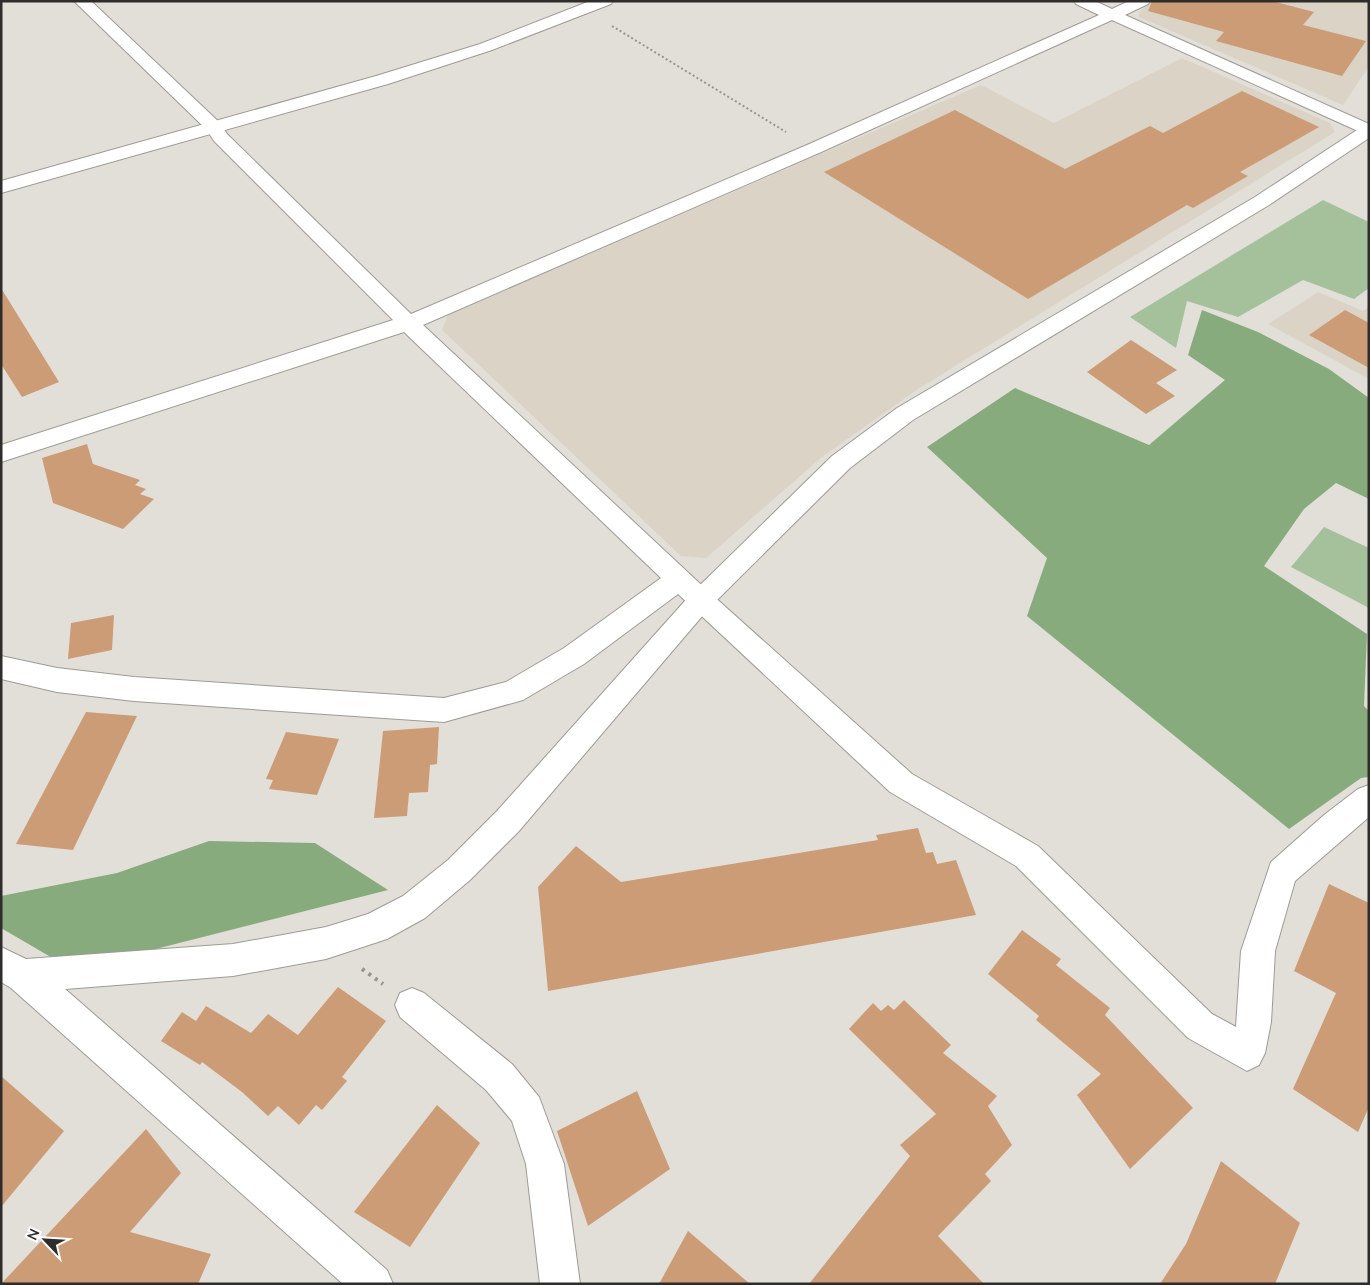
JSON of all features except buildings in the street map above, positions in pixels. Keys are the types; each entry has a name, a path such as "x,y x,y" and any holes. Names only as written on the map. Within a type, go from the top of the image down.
{"street":[{"path":"82,1 214,127 220,137 408,322 701,600 901,783 1027,856 1200,1026 1247,1053 1254,1022 1258,951 1282,872 1335,824 1369,799"},
{"path":"1,187 382,80 486,47 605,1"},
{"path":"1082,1 1369,130"},
{"path":"1,454 408,322 813,149 1142,1"},
{"path":"12,970 233,960 326,943 375,928 414,907 459,870 508,821 701,600 842,462 905,414 1262,201 1369,130"},
{"path":"1,667 58,680 134,689 444,710 513,692 574,656 679,579"},
{"path":"12,970 373,1284"},
{"path":"412,1005 499,1077 526,1110 545,1164 560,1284"}],"path":[{"path":"584,10 813,149"}],"shaded area":[{"path":"1151,1 1369,1 1369,66 1343,105 1139,17 1139,13"},
{"path":"1182,58 1330,123 1335,132 918,389 822,457 706,558 681,556 442,330 448,315 981,85 1054,123"},
{"path":"1318,292 1363,311 1369,307 1369,379 1268,324"}],"green space":[{"path":"1323,200 1369,222 1369,288 1354,299 1303,280 1238,317 1187,301 1176,348 1130,317"},
{"path":"1202,310 1258,332 1329,369 1369,398 1369,499 1336,483 1304,509 1264,566 1367,634 1364,706 1369,711 1369,777 1361,778 1289,829 1027,616 1047,558 927,447 1015,388 1149,445 1225,380 1188,355"},
{"path":"1324,527 1369,548 1369,608 1291,567"},
{"path":"209,841 315,843 388,890 73,970 1,928 1,896 117,873"}]}
